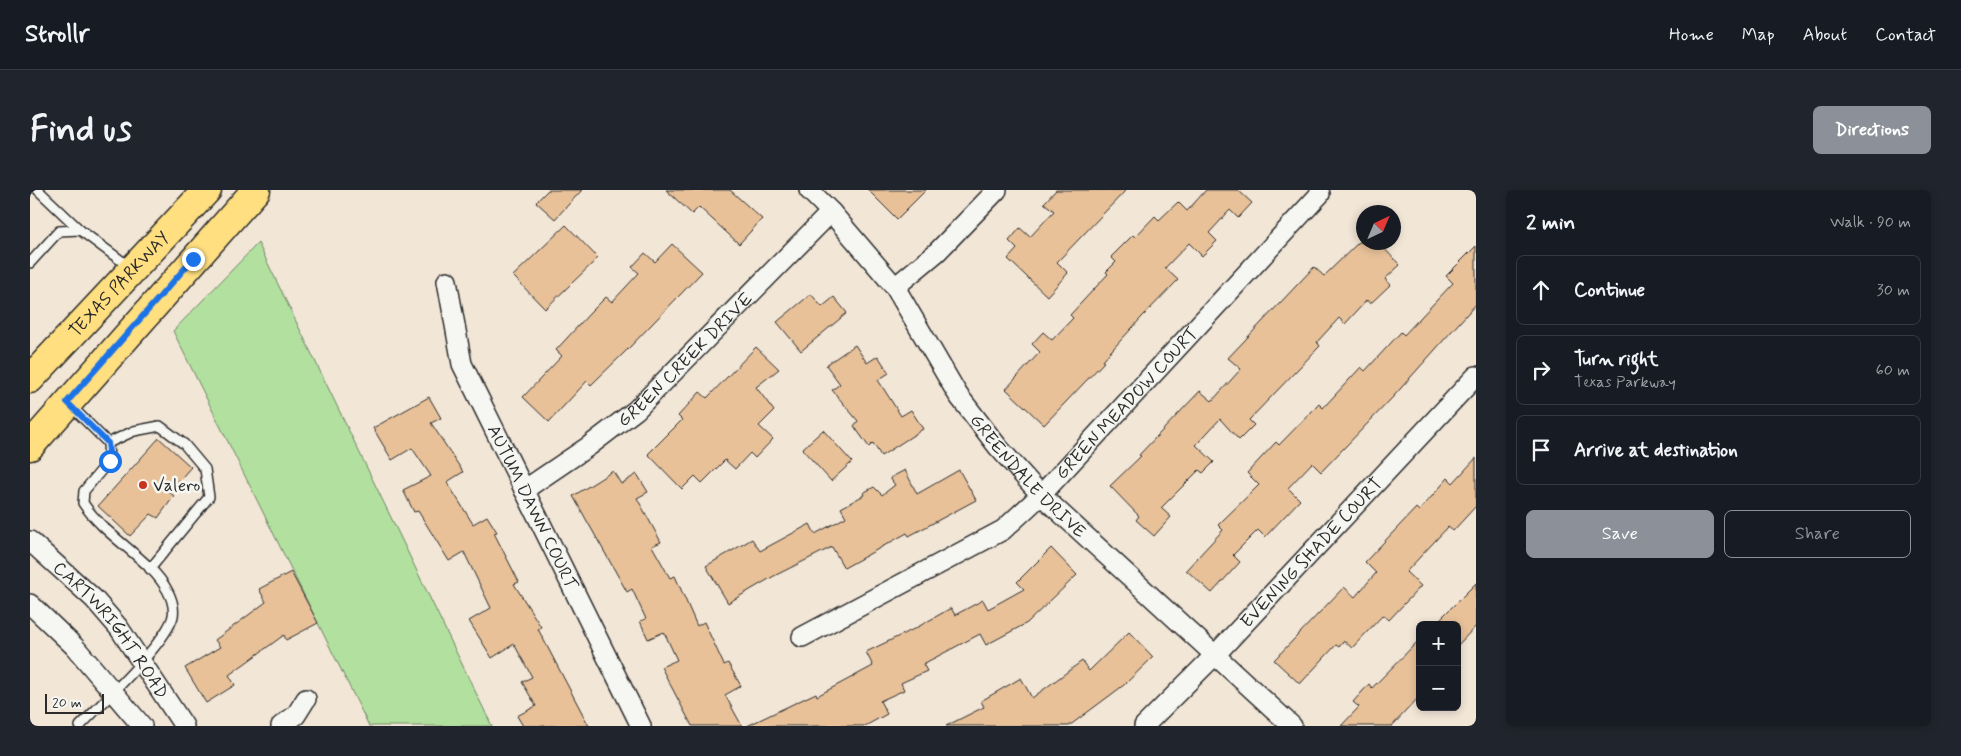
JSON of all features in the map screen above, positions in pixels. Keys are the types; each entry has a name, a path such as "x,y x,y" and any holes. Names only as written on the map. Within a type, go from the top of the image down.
{"main road":[{"name":"TEXAS PARKWAY","path":"30,379 131,268 207,190"},
{"path":"30,446 256,190"}],"street":[{"name":"GREENDALE DRIVE","path":"809,190 831,212 895,287 958,395 998,447 1042,495 1292,726"},
{"path":"895,287 937,252 997,190"},
{"name":"GREEN MEADOW COURT","path":"802,637 1004,530 1042,495 1320,194"},
{"name":"GREEN CREEK DRIVE","path":"524,490 590,446 636,410 831,212"},
{"name":"AUTUM DAWN COURT","path":"447,281 462,364 641,726"},
{"name":"EVENING SHADE COURT","path":"1144,726 1216,654 1476,376"},
{"name":"CARTWRIGHT ROAD","path":"30,541 94,599 119,628 184,726"},
{"name":"CARTWRIGHT ROAD","path":"30,604 74,646 142,726"},
{"path":"281,726 296,715 306,699"}],"lane":[{"path":"38,190 80,230 131,268"},
{"path":"30,263 59,231 80,230"},
{"path":"67,402 108,443 110,461 84,491 83,503 92,516 150,569 169,592 174,615 165,636 80,726"},
{"path":"108,443 134,431 160,426 184,444 206,470 209,497 150,569"}],"green space":[{"path":"258,243 492,726 369,726 173,331"}],"building":[{"path":"548,190 582,190 555,219 536,202"},
{"path":"666,190 730,190 762,219 739,244 699,207 692,214"},
{"path":"868,190 926,190 897,219"},
{"path":"1056,190 1126,190 1057,262 1068,273 1047,296 1008,259 1017,249 1009,241 1020,228 1030,237 1054,211 1044,203"},
{"path":"1206,190 1238,190 1252,203 1238,218 1230,210 1209,233 1217,241 1202,256 1189,243 1165,268 1178,280 1044,425 1006,389 1040,352 1032,344 1043,332 1052,340 1073,318 1070,315 1108,274 1106,272 1116,262 1111,257 1133,235 1135,237 1155,216 1159,220 1178,202 1187,211"},
{"path":"566,225 598,258 545,309 513,276"},
{"path":"672,244 702,272 628,349 591,385 587,381 549,422 523,397 562,356 556,350 590,313 606,297 612,302 639,273 632,267 645,253 655,262"},
{"path":"1356,245 1356,250 1386,250 1400,265 1385,279 1390,285 1370,304 1367,300 1345,324 1339,318 1317,342 1320,346 1249,420 1254,425 1239,440 1220,419 1196,445 1214,462 1203,473 1199,470 1161,508 1171,517 1154,536 1136,520 1139,516 1110,486 1141,456 1139,455 1200,391 1212,401 1241,369 1228,358 1314,267 1324,276"},
{"path":"1476,246 1476,304 1393,397 1321,472 1312,463 1288,488 1300,500 1265,537 1258,530 1233,555 1240,562 1212,593 1186,570 1223,530 1218,525 1259,485 1247,473 1276,442 1279,445 1319,404 1323,408 1361,367 1365,371 1401,332 1404,335 1453,283 1446,276"},
{"path":"811,294 822,307 834,297 847,313 801,351 777,322"},
{"path":"855,345 867,363 878,356 889,373 878,380 901,416 911,410 923,429 881,456 873,443 869,447 854,426 858,421 832,390 840,384 826,365"},
{"path":"756,347 779,369 756,387 774,411 759,426 773,439 755,458 750,453 735,469 725,460 702,483 695,476 682,489 648,454 682,420 678,416 700,392 707,398"},
{"path":"429,397 441,418 431,423 463,472 447,482 473,524 487,516 497,532 494,533 519,582 514,584 541,627 538,629 589,726 523,726 517,716 536,706 522,682 532,677 514,644 492,658 469,621 491,608 464,552 449,561 418,511 414,512 403,490 431,476 412,448 392,460 373,428"},
{"path":"823,430 852,462 831,481 802,449"},
{"path":"159,438 191,467 169,492 174,496 158,518 151,514 130,536 98,506"},
{"path":"1476,458 1476,506 1453,531 1448,527 1406,572 1421,586 1389,620 1383,615 1352,648 1344,641 1339,647 1336,645 1300,684 1274,660 1344,587 1355,597 1376,573 1365,562 1416,508 1419,511 1448,478 1453,483"},
{"path":"905,470 917,494 959,470 976,500 909,536 907,533 844,568 832,547 774,576 728,603 706,566 752,539 760,551 810,524 815,534 846,517 841,508 864,495 863,493 874,487 882,495 895,485 890,478"},
{"path":"613,471 621,484 637,474 648,492 637,498 661,542 652,546 670,578 675,576 697,626 704,622 724,665 728,663 741,686 725,695 742,726 692,726 661,667 677,660 664,632 648,639 640,621 646,619 632,589 627,592 573,496"},
{"path":"1051,548 1077,575 1027,623 986,645 980,634 923,664 927,671 901,683 904,690 880,701 887,714 865,726 747,726 816,693 817,696 873,666 866,652 916,628 951,608 955,615 983,600 988,609 1024,589 1017,582"},
{"path":"291,572 318,623 286,640 284,635 229,675 235,685 206,703 185,668 220,647 215,640 266,602 259,589"},
{"path":"1476,583 1476,626 1461,642 1461,621 1438,621"},
{"path":"1129,632 1153,657 1124,685 1069,726 946,726 984,707 981,701 1021,678 1032,698 1082,661 1089,671"},
{"path":"1416,643 1416,700 1392,726 1341,726 1359,707 1353,702 1369,684 1372,688"}],"place":[{"name":"Valero","path":"143,485"}],"route":[{"path":"110,461 108,443 67,402 193,259"}]}
